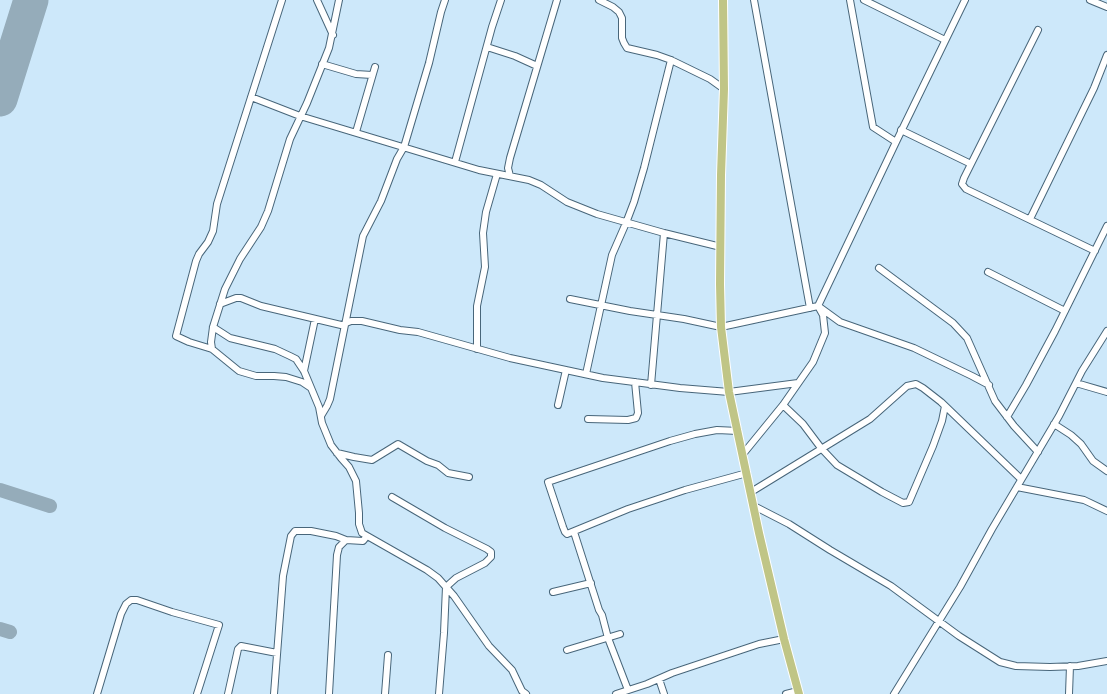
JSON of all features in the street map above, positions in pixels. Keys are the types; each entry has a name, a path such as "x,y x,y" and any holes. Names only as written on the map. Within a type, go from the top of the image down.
{"main road":[{"path":"723,0 724,88 721,175 721,327 730,392 738,431 784,639 799,693"}],"street":[{"path":"282,0 217,204 213,231 196,261 176,336 212,349 239,371 256,376 286,378 302,382 311,388"},
{"path":"317,0 333,35"},
{"path":"212,349 211,342 214,327 225,289 232,273 261,227 268,211 290,139 329,48 340,0"},
{"path":"321,416 330,399 363,236 381,201 397,158 404,147 429,63 445,0"},
{"path":"456,162 501,0"},
{"path":"510,176 508,168 510,158 557,0"},
{"path":"599,0 613,7 619,12 622,18 622,38 627,48 657,54 710,79 724,88"},
{"path":"754,0 810,308"},
{"path":"850,0 873,127 896,142"},
{"path":"864,0 945,40"},
{"path":"818,306 965,0"},
{"path":"1090,0 1107,7"},
{"path":"1038,30 962,184 966,189 1095,252"},
{"path":"487,46 537,66"},
{"path":"1030,219 1094,88 1107,55"},
{"path":"586,374 612,255 626,223 644,168 671,60"},
{"path":"322,64 356,74 372,75"},
{"path":"356,132 375,67"},
{"path":"251,97 300,116 496,174 529,180 552,191 567,202 597,214 664,234 721,247"},
{"path":"902,130 971,164"},
{"path":"477,349 477,306 485,267 484,233 486,212 496,174"},
{"path":"1007,417 1026,385 1065,311 1107,226"},
{"path":"651,385 664,234"},
{"path":"879,268 953,323 967,338 995,401 1038,452"},
{"path":"988,272 1065,311"},
{"path":"220,304 236,298 241,298 261,306 341,325 352,321 362,321 400,330 418,332 510,358 586,374 651,385 730,392 798,383"},
{"path":"570,299 721,327 818,306"},
{"path":"743,454 783,405 813,362 825,333 823,315 818,306"},
{"path":"818,306 840,322 914,348 989,385"},
{"path":"304,371 315,319"},
{"path":"214,327 230,338 275,349 296,360 304,371 319,407 329,440 337,453 350,467 356,481 360,530 362,533 427,570 438,578 454,596 489,646 512,670 522,691 526,694"},
{"path":"894,694 939,622 1054,424 1082,371 1106,333"},
{"path":"558,405 566,370"},
{"path":"588,418 628,420 636,418 638,413 635,382"},
{"path":"1076,383 1107,392"},
{"path":"751,492 870,419 907,386 916,384 945,406 1021,479"},
{"path":"783,405 802,424 837,465 903,503 909,502 940,427 945,406"},
{"path":"1054,424 1071,435 1093,461 1107,471"},
{"path":"738,431 718,430 695,434 548,482 567,534 635,507 685,490 747,472"},
{"path":"337,453 372,460 398,444 438,465 448,474 469,477"},
{"path":"1017,487 1084,500 1107,511"},
{"path":"392,497 445,528 487,548 491,552 490,557 485,563 456,578 446,587 439,694"},
{"path":"754,506 790,524 830,550 891,586 919,605 939,622 1000,662 1016,666 1050,667 1107,661"},
{"path":"274,694 283,576 292,534 295,531 311,531 336,536 346,540 363,541 367,536"},
{"path":"574,532 608,638 628,690"},
{"path":"329,694 336,555 339,547 346,540"},
{"path":"553,592 591,583"},
{"path":"97,694 121,614 126,604 131,600 137,600 172,612 219,625 197,694"},
{"path":"567,650 620,634"},
{"path":"616,694 659,679 674,672 759,644 784,639"},
{"path":"228,694 238,649 241,646 278,653"},
{"path":"385,694 388,655"},
{"path":"1069,694 1070,666"},
{"path":"659,679 664,694"},
{"path":"786,694 799,693"}],"taxiway":[{"path":"0,490 50,506"},
{"path":"0,629 10,632"}],"runway":[{"path":"0,99 31,0"}]}
